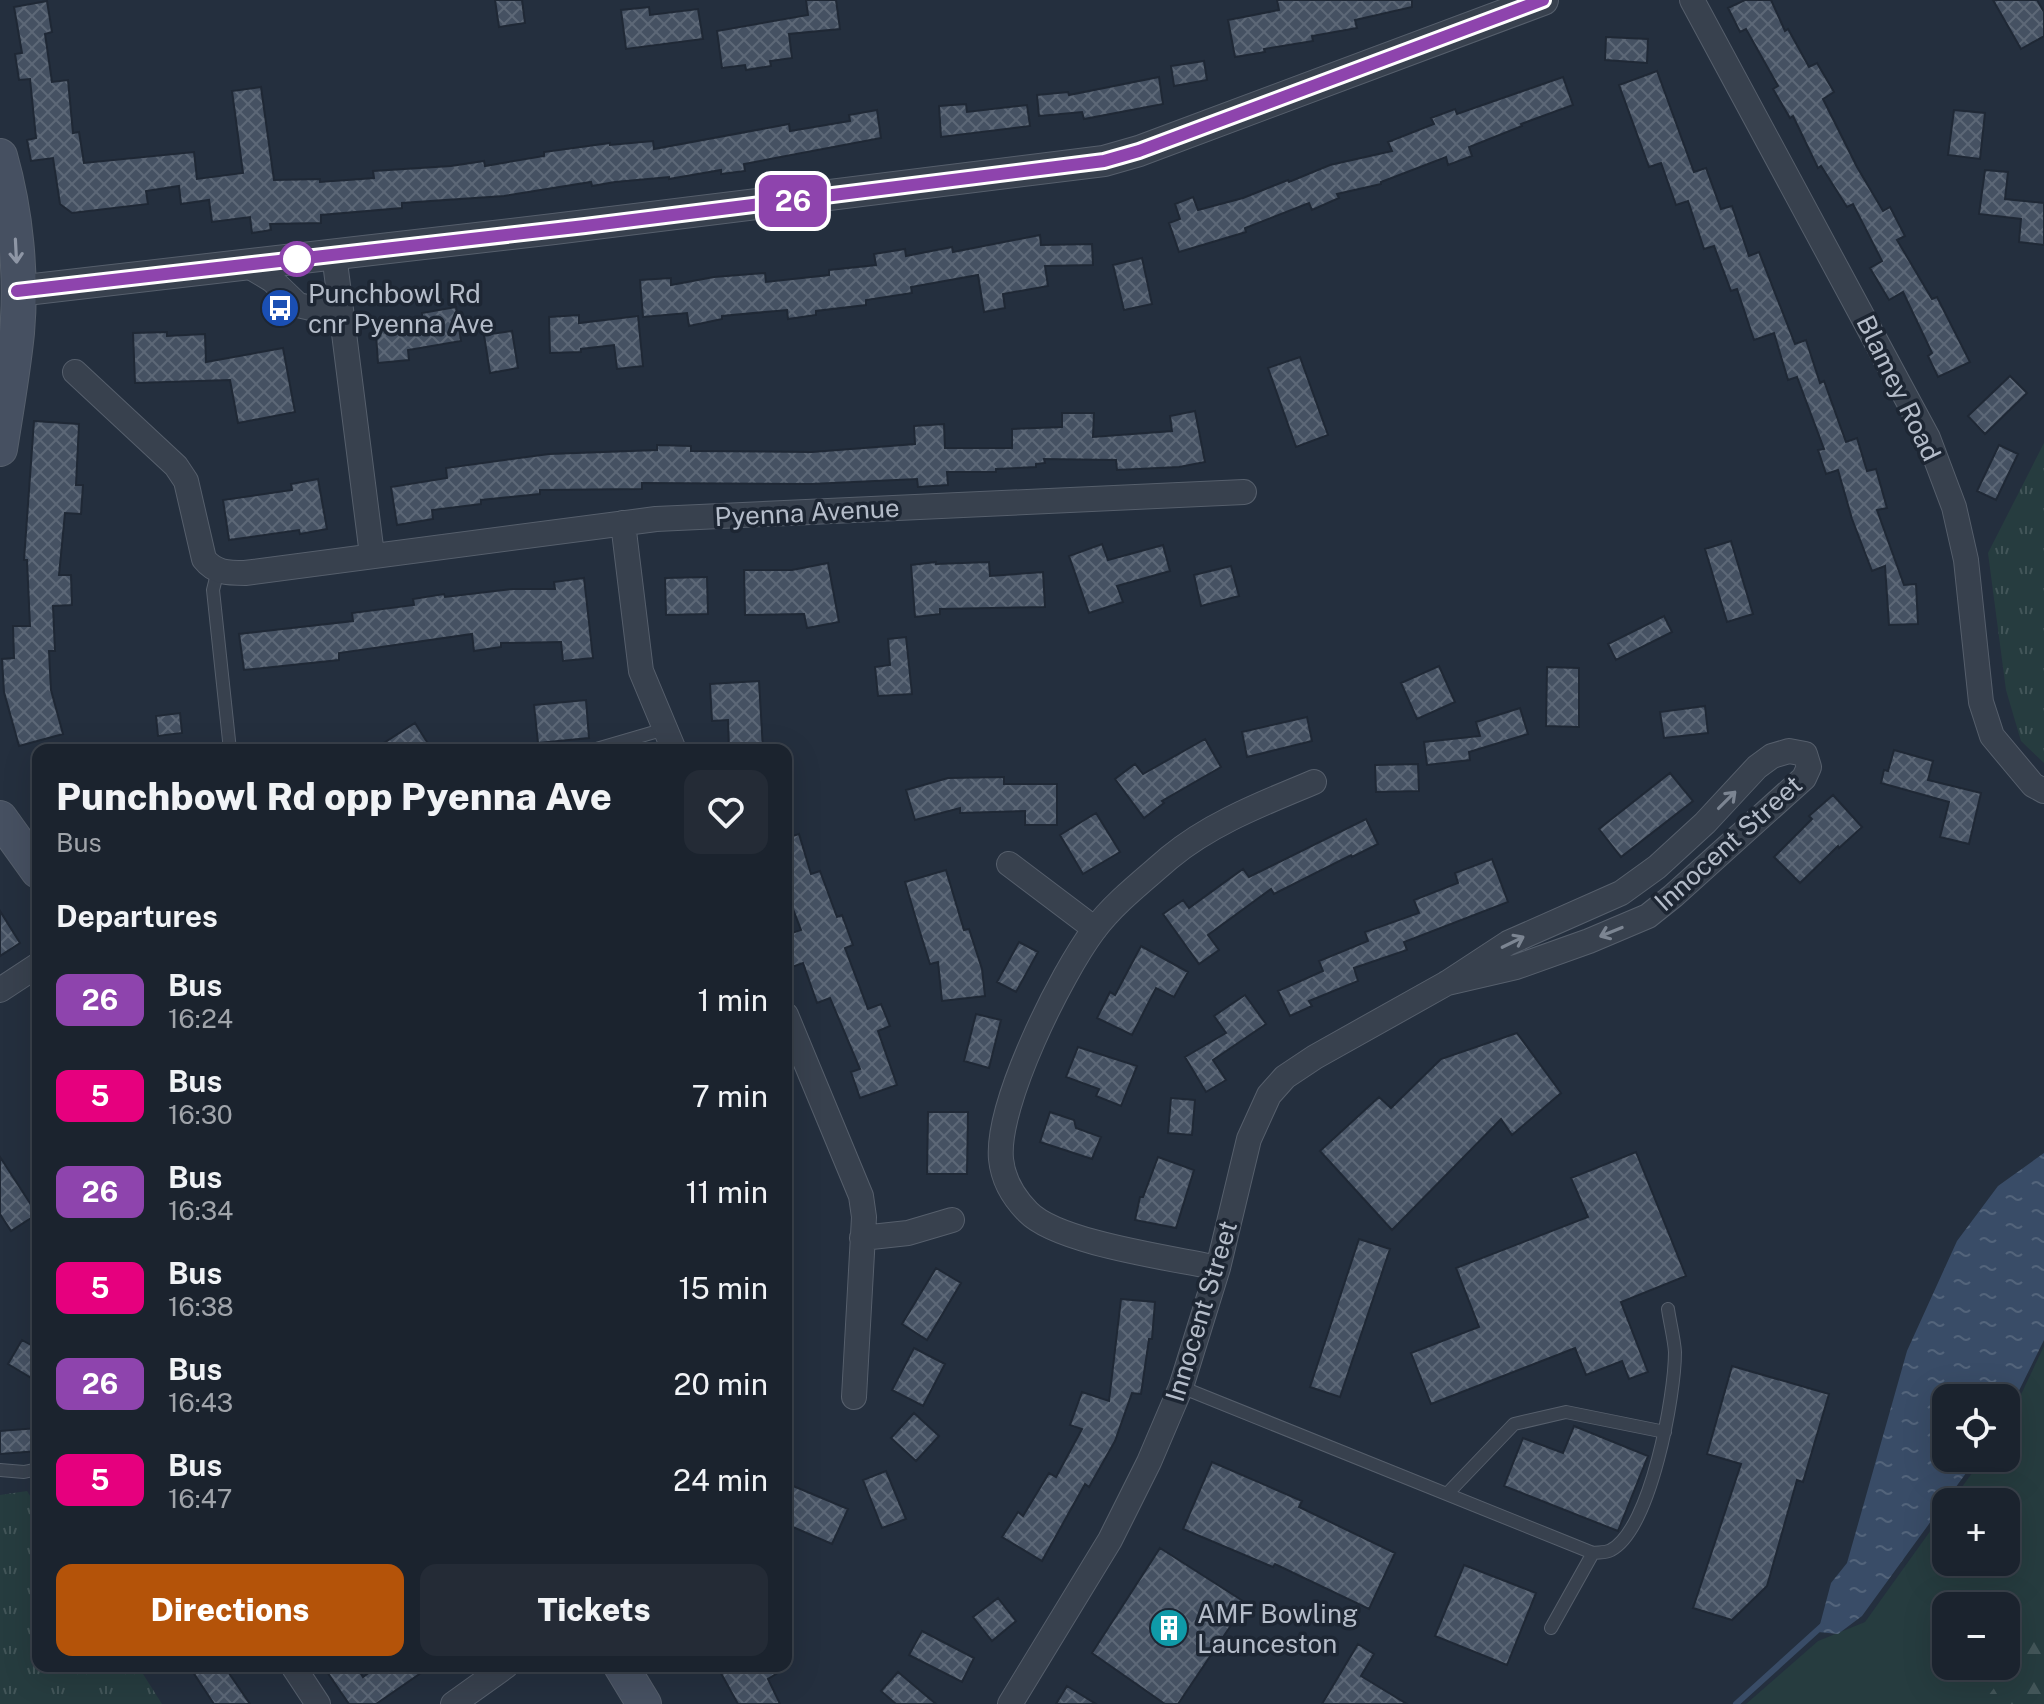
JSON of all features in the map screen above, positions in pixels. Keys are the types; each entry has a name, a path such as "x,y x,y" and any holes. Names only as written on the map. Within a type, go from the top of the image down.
{"main road":[{"path":"0,156 16,243 6,299 17,330 0,449"},
{"path":"0,818 32,863"},
{"path":"625,1672 644,1704"}],"street":[{"path":"6,299 334,254 1104,161 1139,151 1543,0"},
{"name":"Blamey Road","path":"1692,0 1928,438 1954,507 1966,560 1981,702 1992,736 2033,785 2044,791"},
{"path":"334,254 372,555"},
{"path":"247,265 272,280 298,305 339,307"},
{"path":"75,372 176,466 186,481 204,559 218,570"},
{"name":"Pyenna Avenue","path":"218,570 245,573 687,517 1244,492"},
{"path":"623,523 641,671 670,740"},
{"name":"Innocent Street","path":"1010,1704 1110,1540 1149,1462 1181,1387 1218,1268 1249,1139 1269,1095 1285,1077 1315,1057 1447,983 1508,943 1621,893 1657,867 1705,823 1757,767 1772,756 1789,751 1805,754 1809,767 1804,778 1648,916 1516,967 1447,983"},
{"path":"1218,1268 1049,1229 1022,1205 1005,1177 1001,1157 1002,1137 1019,1077 1036,1033 1063,979 1095,929 1171,856 1215,826 1314,782"},
{"path":"1009,864 1095,929"},
{"path":"0,990 32,969"},
{"path":"792,1029 861,1196 864,1217 854,1397"},
{"path":"862,1238 908,1233 952,1220"},
{"path":"297,1672 318,1704"},
{"path":"453,1704 498,1672"}],"lane":[{"path":"218,570 213,594 229,744"},
{"path":"639,744 670,740"},
{"path":"1181,1387 1593,1553 1610,1551 1622,1541 1637,1515 1659,1457 1672,1404 1675,1350 1668,1309"},
{"path":"1447,1494 1514,1424 1566,1412 1665,1432"},
{"path":"0,1470 32,1470"},
{"path":"1551,1628 1593,1553"}],"green space":[{"path":"2044,443 2044,763 2021,741 2006,690 1988,553"},
{"path":"2044,1346 2044,1704 1746,1704 1818,1641 1865,1622 1932,1529 1932,1576 2020,1576 2020,1488 1961,1488 1973,1472 2020,1472 2020,1397"},
{"path":"27,1491 32,1499 32,1672 142,1672 162,1704 0,1704 0,1495"},
{"path":"2044,1622 2044,1693 2036,1704 1982,1704 2000,1680 2020,1680 2020,1654"}],"water":[{"path":"2044,1153 2044,1340 2020,1389 2020,1384 1932,1384 1932,1472 1967,1472 1955,1488 1932,1488 1932,1520 1862,1616 1838,1634 1818,1632 1831,1583 1847,1563 1907,1351 1957,1241 1998,1186"}],"building":[{"path":"495,0 522,0 525,23 499,27"},
{"path":"806,0 836,0 840,29 789,34 792,58 770,61 771,66 746,70 745,65 722,68 717,31 808,15"},
{"path":"1277,0 1412,0 1412,7 1355,20 1357,28 1312,36 1313,41 1235,57 1228,20 1279,10"},
{"path":"1745,0 1771,0 1785,31 1788,29 1809,67 1817,63 1834,92 1823,99 1857,167 1883,211 1890,207 1905,236 1897,240 1932,299 1937,297 1970,362 1938,377 1928,356 1932,353 1903,292 1889,300 1870,268 1882,261 1853,204 1847,207 1821,166 1818,168 1793,116 1790,118 1773,89 1778,86 1746,29 1740,32 1728,8"},
{"path":"1993,0 2037,0 2044,12 2044,36 2021,49"},
{"path":"47,1 52,32 45,34 52,82 68,80 73,133 79,132 84,163 194,152 197,179 243,173 232,91 261,87 274,180 320,179 320,182 374,178 373,171 484,161 485,166 544,156 544,152 610,143 653,141 654,149 789,124 790,131 850,121 849,115 877,110 881,138 744,164 745,171 721,174 721,170 669,179 592,186 591,182 504,196 402,203 402,208 321,215 321,223 270,224 271,230 252,233 250,217 212,222 209,200 181,204 179,186 146,191 148,204 72,213 60,204 53,158 31,161 27,140 36,138 30,79 19,80 15,54 22,53 14,7"},
{"path":"649,7 650,15 698,9 703,39 626,49 621,10"},
{"path":"1606,37 1648,39 1647,63 1605,60"},
{"path":"1204,61 1207,80 1174,86 1171,66"},
{"path":"1657,71 1694,172 1706,168 1721,209 1732,206 1749,256 1759,252 1795,344 1806,340 1820,383 1824,381 1846,442 1857,438 1867,471 1876,469 1887,508 1877,510 1904,585 1916,584 1918,624 1889,625 1885,566 1872,571 1838,470 1826,474 1818,450 1824,449 1797,377 1788,380 1774,333 1754,340 1737,289 1731,291 1714,246 1704,249 1688,201 1676,205 1661,163 1649,167 1619,85"},
{"path":"1159,77 1163,104 1084,119 1082,112 1039,116 1037,95 1068,92 1069,95"},
{"path":"1563,77 1573,105 1469,147 1472,156 1448,165 1446,157 1381,184 1337,194 1339,198 1312,210 1309,203 1245,228 1246,232 1179,252 1169,223 1180,219 1175,204 1193,197 1198,210 1243,198 1330,165 1392,151 1388,142 1434,124 1431,118 1455,109 1457,114"},
{"path":"966,104 967,112 1027,105 1030,126 941,137 939,106"},
{"path":"1954,110 1985,113 1980,159 1948,155"},
{"path":"1985,170 2008,172 2005,199 2044,203 2044,245 2019,242 2021,219 1979,214"},
{"path":"1040,235 1041,245 1092,244 1093,265 1045,266 1048,286 1003,294 1005,308 984,312 978,275 911,287 912,293 866,300 866,305 816,311 816,315 788,319 787,310 722,316 722,319 689,326 687,313 643,317 640,280 671,278 671,285 714,277 765,273 766,282 829,275 829,270 876,265 874,254 905,249 906,256 952,247 953,252"},
{"path":"1142,258 1152,304 1124,310 1113,265"},
{"path":"456,307 461,341 408,350 409,360 378,363 375,320 422,317 422,313"},
{"path":"579,315 579,323 638,316 643,366 617,369 614,345 581,349 581,352 550,353 549,317"},
{"path":"512,331 518,368 490,373 484,335"},
{"path":"167,332 167,336 205,334 206,362 283,348 295,412 238,423 230,380 135,383 133,333"},
{"path":"1300,357 1328,435 1296,447 1268,368"},
{"path":"2010,376 2027,393 1985,434 1968,416"},
{"path":"1195,411 1205,462 1179,467 1117,470 1116,460 1044,459 1045,463 1036,464 1036,467 996,469 996,472 947,472 948,485 918,487 917,479 811,484 642,483 642,489 540,490 540,494 481,500 481,504 432,510 433,519 397,525 391,487 447,478 446,468 549,454 657,450 657,445 691,446 691,451 812,452 915,444 914,426 944,424 945,448 1012,448 1012,429 1062,427 1062,413 1094,413 1093,437 1172,431 1170,416"},
{"path":"34,421 79,424 76,485 83,485 81,514 65,513 59,575 71,575 72,605 53,606 55,651 49,651 51,690 63,734 19,746 4,692 2,659 14,658 13,626 30,626 27,560 24,560"},
{"path":"1999,445 2018,454 1996,500 1977,491"},
{"path":"318,479 327,529 229,540 223,500 292,490 291,484"},
{"path":"1731,541 1753,614 1727,622 1705,549"},
{"path":"1102,544 1108,560 1163,545 1170,571 1117,586 1123,602 1089,613 1069,556"},
{"path":"989,562 990,576 1043,572 1045,607 940,609 940,614 915,617 911,565"},
{"path":"828,563 839,622 807,628 804,614 745,615 744,570 792,570"},
{"path":"1231,566 1239,596 1201,606 1194,575"},
{"path":"707,577 708,614 666,615 665,578"},
{"path":"584,578 593,658 563,661 561,642 501,643 501,647 474,651 472,634 339,653 339,660 244,670 239,634 353,621 352,613 414,605 413,599 513,589 555,589 554,582"},
{"path":"1664,616 1672,632 1616,660 1608,644"},
{"path":"906,637 912,694 878,696 875,667 890,665 888,639"},
{"path":"1439,666 1455,702 1417,719 1401,683"},
{"path":"1547,667 1579,668 1579,727 1546,726"},
{"path":"759,681 763,744 729,744 728,720 712,721 710,684"},
{"path":"586,700 589,738 538,743 534,705"},
{"path":"1705,706 1708,733 1664,738 1660,712"},
{"path":"1520,708 1528,734 1469,752 1470,760 1427,765 1424,742 1480,736 1476,722"},
{"path":"180,713 182,733 158,736 156,716"},
{"path":"1307,717 1312,741 1247,757 1242,732"},
{"path":"415,723 428,744 382,744"},
{"path":"1205,739 1221,767 1162,801 1164,803 1144,818 1115,779 1135,764 1143,774"},
{"path":"1894,750 1933,761 1928,780 1981,793 1969,844 1940,837 1949,802 1881,783"},
{"path":"1418,764 1419,791 1376,792 1375,765"},
{"path":"1670,773 1693,801 1621,857 1599,829"},
{"path":"1004,777 1004,784 1057,784 1057,825 1025,825 1025,811 960,813 960,808 915,820 906,790 948,778"},
{"path":"1833,795 1862,827 1800,883 1774,857 1812,819 1809,816"},
{"path":"1096,813 1120,852 1083,874 1060,835"},
{"path":"1366,819 1378,844 1274,894 1271,889 1208,935 1219,950 1199,964 1163,914 1183,900 1189,908 1243,869 1249,877"},
{"path":"799,834 811,874 820,871 837,917 842,915 853,945 845,948 868,1009 881,1004 890,1026 878,1031 897,1085 860,1098 851,1072 860,1069 830,998 817,1003 803,963 792,967 792,933 801,930 792,907 792,836"},
{"path":"1492,859 1508,902 1404,942 1407,950 1354,968 1358,981 1309,1001 1312,1006 1290,1016 1278,991 1323,971 1319,961 1368,941 1365,932 1419,913 1414,900 1458,883 1455,873"},
{"path":"946,870 964,930 969,929 982,969 985,996 942,1001 938,962 930,964 919,929 905,882"},
{"path":"0,911 20,943 0,956"},
{"path":"1019,942 1038,952 1016,992 997,982"},
{"path":"1141,946 1188,972 1174,997 1156,988 1132,1035 1097,1018 1110,992 1115,995"},
{"path":"1245,995 1266,1024 1213,1060 1226,1080 1206,1092 1185,1057 1226,1033 1214,1016"},
{"path":"976,1014 1001,1020 989,1068 964,1061"},
{"path":"1517,1033 1561,1093 1512,1135 1501,1119 1392,1230 1320,1151 1379,1097 1391,1108 1441,1059"},
{"path":"1078,1047 1137,1066 1121,1106 1096,1096 1099,1089 1066,1077"},
{"path":"1171,1098 1195,1100 1192,1135 1168,1133"},
{"path":"928,1112 968,1112 967,1174 927,1174"},
{"path":"1050,1112 1074,1120 1076,1128 1101,1137 1092,1159 1040,1142"},
{"path":"1636,1152 1686,1276 1621,1302 1648,1372 1629,1379 1622,1361 1586,1375 1575,1348 1431,1404 1411,1353 1479,1327 1456,1268 1588,1217 1571,1178"},
{"path":"0,1157 32,1206 32,1217 11,1231 0,1214"},
{"path":"1158,1157 1194,1170 1176,1228 1135,1220 1140,1197 1143,1197"},
{"path":"1359,1239 1390,1249 1340,1397 1310,1387"},
{"path":"936,1268 961,1283 927,1340 902,1324"},
{"path":"1121,1299 1155,1302 1152,1339 1149,1339 1141,1394 1132,1393 1115,1441 1089,1487 1085,1484 1042,1561 1002,1537 1018,1512 1023,1516 1049,1473 1056,1477 1082,1429 1070,1425 1082,1392 1109,1401"},
{"path":"22,1340 32,1346 32,1378 8,1364"},
{"path":"914,1348 945,1364 923,1406 892,1390"},
{"path":"1732,1366 1829,1394 1803,1482 1797,1480 1767,1586 1732,1620 1693,1608 1741,1464 1707,1454"},
{"path":"914,1413 939,1436 916,1461 891,1438"},
{"path":"1574,1426 1648,1456 1618,1531 1504,1486 1523,1438 1563,1453"},
{"path":"32,1428 32,1451 0,1454 0,1431"},
{"path":"1212,1462 1302,1501 1299,1507 1395,1553 1369,1609 1275,1564 1273,1567 1183,1529"},
{"path":"886,1471 906,1519 882,1528 863,1480"},
{"path":"792,1486 848,1509 832,1544 792,1527"},
{"name":"AMF Bowling Launceston","path":"1160,1548 1246,1603 1178,1704 1165,1704 1092,1653"},
{"path":"1464,1565 1536,1593 1507,1665 1435,1636"},
{"path":"998,1598 1016,1621 992,1641 973,1617"},
{"path":"922,1631 974,1658 962,1682 909,1655"},
{"path":"1358,1644 1374,1654 1361,1676 1407,1704 1322,1704"},
{"path":"193,1672 228,1672 250,1704 214,1704"},
{"path":"327,1672 360,1672 363,1677 370,1672 422,1672 376,1704 349,1704"},
{"path":"720,1672 779,1672 768,1679 780,1704 738,1704"},
{"path":"898,1672 936,1704 896,1704 881,1691"},
{"path":"1067,1686 1096,1704 1056,1704"}],"waterway":[{"path":"1736,1704 1822,1626"}],"bus line":[{"name":"26","path":"17,291 585,226 1104,161 1139,151 1543,0"}],"place":[{"name":"Punchbowl Rd cnr Pyenna Ave","path":"280,308"},
{"name":"AMF Bowling Launceston","path":"1169,1628"}]}
